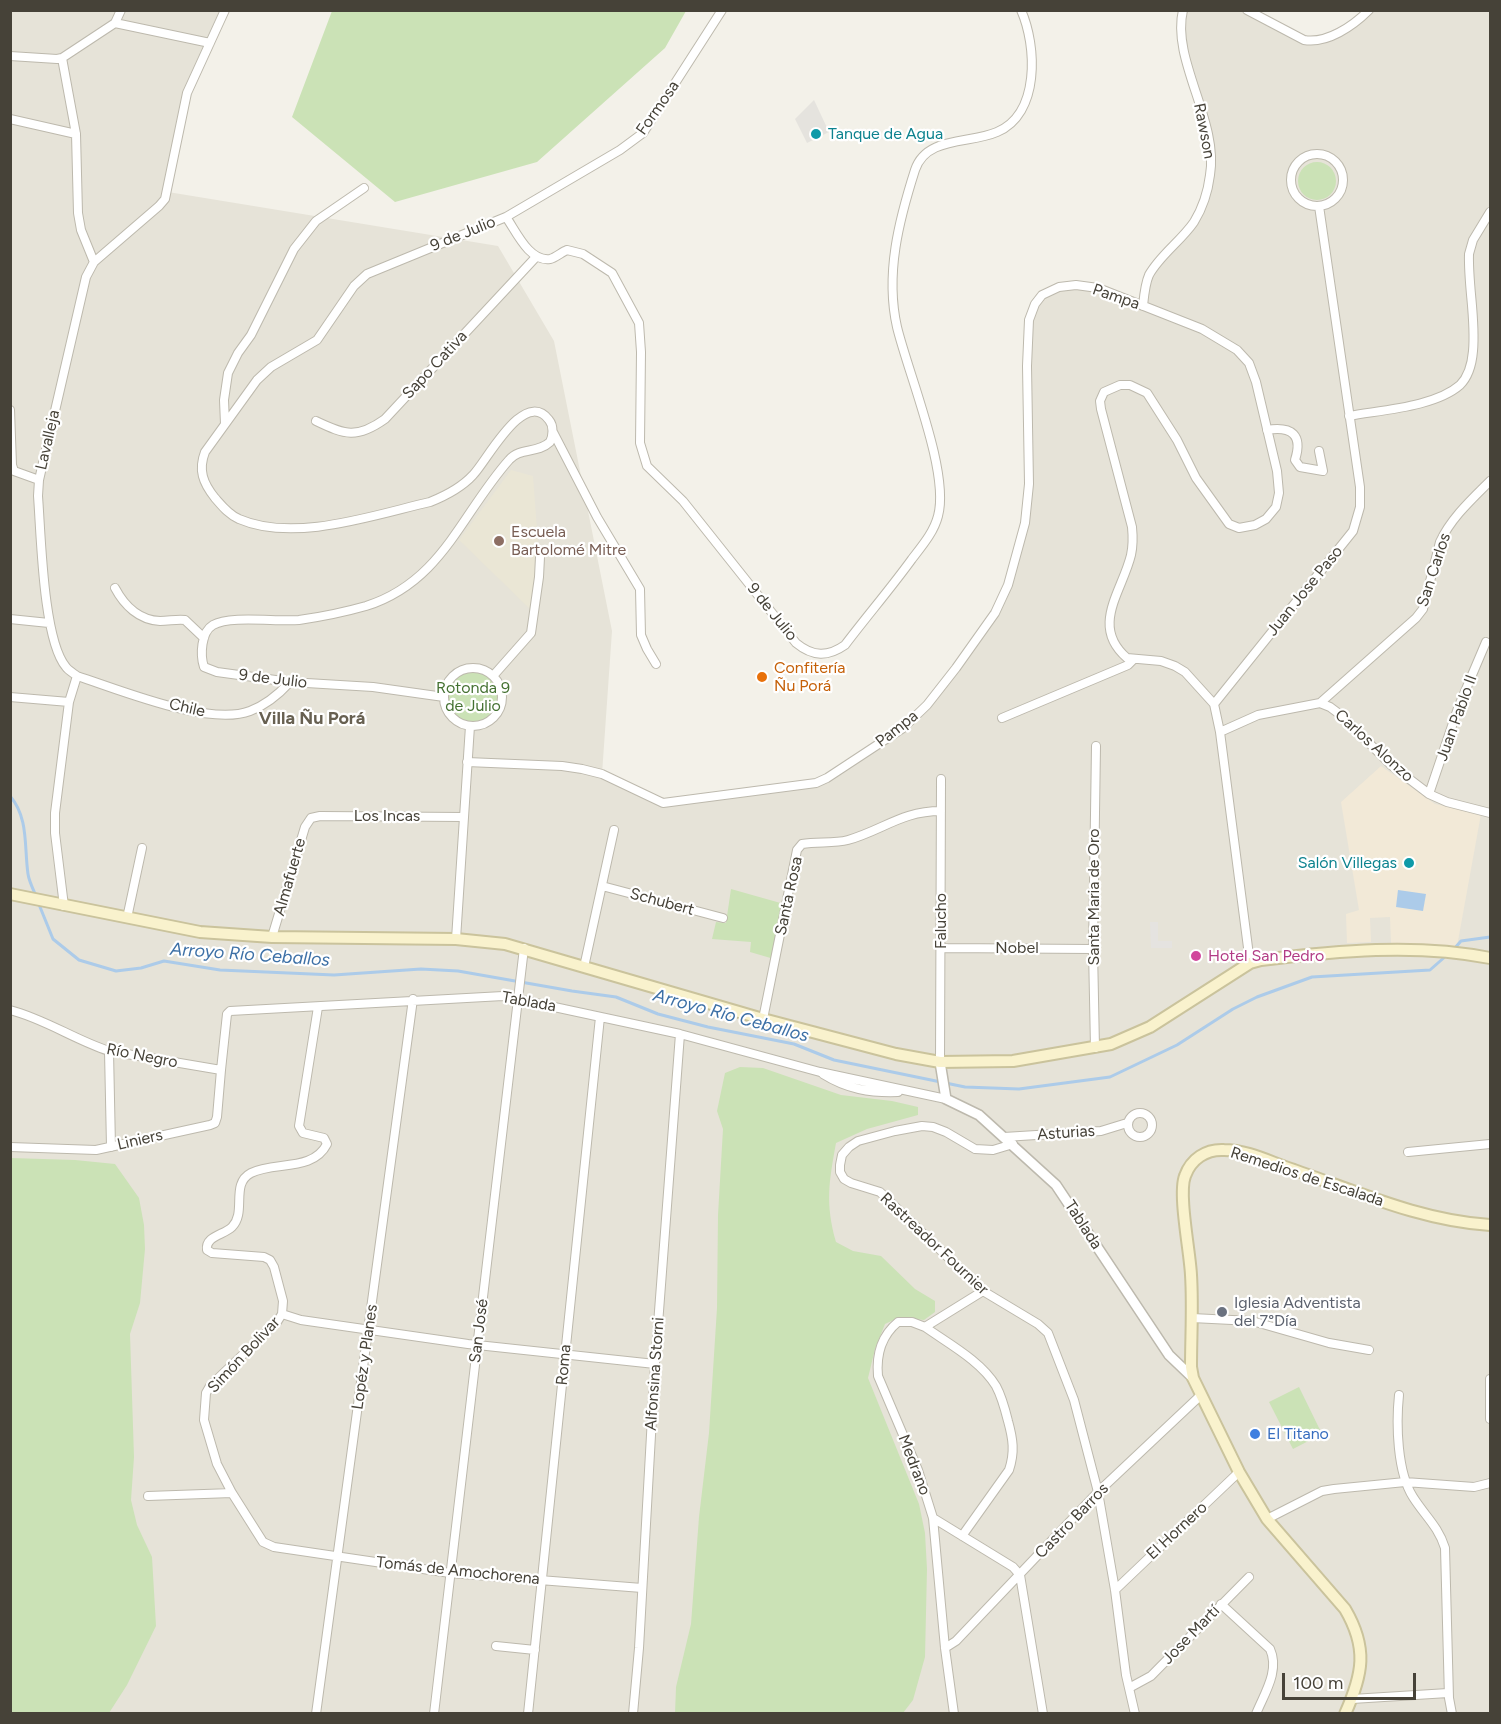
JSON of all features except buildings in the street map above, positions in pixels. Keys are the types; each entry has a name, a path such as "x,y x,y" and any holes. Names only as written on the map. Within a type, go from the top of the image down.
{"main road":[{"path":"10,894 200,932 272,937 477,940 524,948 584,968 763,1019 896,1054 940,1062 1013,1060 1110,1044 1150,1027 1250,963 1284,957 1384,950 1470,954 1491,958"},
{"name":"Remedios de Escalada","path":"1345,1713 1352,1699 1361,1666 1359,1636 1345,1609 1267,1519 1239,1472 1193,1378 1190,1250 1183,1193 1184,1177 1191,1164 1201,1155 1224,1150 1258,1157 1422,1215 1471,1224 1491,1225"}],"street":[{"path":"10,56 62,58 115,23 121,10"},
{"name":"Lavalleja","path":"77,676 66,667 59,655 49,622 38,496 39,480 86,277 94,262 165,199 187,93 225,10"},
{"name":"Formosa","path":"506,217 620,150 643,133 722,10"},
{"name":"9 de Julio","path":"552,430 549,418 532,412 524,414 506,430 474,474 440,498 327,526 285,529 261,526 238,519 225,510 208,489 202,476 202,461 205,452 264,372 317,340 354,286 367,274 506,217 536,257 550,259 567,250 583,254 612,273 639,323 641,352 639,443 647,466 683,501 796,643 806,652 834,653 845,645 927,539 938,519 941,491 932,448 896,325 892,286 892,264 915,168 922,156 947,144 997,132 1013,122 1023,108 1032,79 1032,64 1031,42 1021,10"},
{"name":"Rawson","path":"1143,306 1149,275 1194,221 1203,204 1210,175 1211,158 1208,133 1181,39 1184,10"},
{"path":"1246,10 1304,40 1314,42 1328,38 1349,27 1369,10"},
{"path":"115,23 210,43"},
{"path":"62,58 76,134 78,213 81,230 94,262"},
{"path":"10,119 76,134"},
{"path":"1317,154 1333,160 1342,175 1340,192 1335,199 1319,206 1303,202 1293,189 1291,181 1292,173 1301,159 1317,154"},
{"path":"225,423 224,400 228,373 238,353 251,336 294,249 316,221 364,188"},
{"name":"Juan Jose Paso","path":"1214,704 1353,531 1360,507 1360,487 1319,206"},
{"path":"1349,416 1429,400 1449,393 1462,383 1471,369 1473,350 1469,254 1473,240 1491,212"},
{"name":"Sapo Cativa","path":"316,421 351,434 371,429 385,419 536,257"},
{"name":"Pampa","path":"467,762 582,769 602,774 655,800 671,803 816,783 903,728 927,705 956,668 995,613 1008,585 1025,523 1029,484 1027,366 1029,320 1035,304 1042,295 1059,287 1076,285 1098,288 1202,329 1237,350 1249,363 1256,382 1277,471 1279,493 1276,507 1266,519 1255,525 1239,528 1229,524 1196,478 1177,440 1147,393 1130,385 1120,385 1104,392 1100,401 1101,409 1124,490 1133,543 1131,556 1112,606 1109,631 1112,641 1120,652 1127,658 1134,659"},
{"path":"10,410 14,471 39,480"},
{"path":"115,588 123,602 144,617 155,620 185,620 204,638 210,626 216,623 232,620 300,620 364,606 384,599 413,582 430,567 511,457 517,453 544,448 550,442 552,430"},
{"path":"552,430 597,517 640,589 641,635 646,650 656,664"},
{"path":"1267,430 1287,431 1296,436 1299,446 1295,460 1300,467 1323,471 1319,451"},
{"name":"San Carlos","path":"1320,703 1416,618 1423,609 1444,532 1491,481"},
{"path":"493,676 531,633 540,557"},
{"path":"10,619 49,622"},
{"name":"9 de Julio","path":"204,638 201,660 206,669 217,672 291,682 373,687 444,697"},
{"name":"Juan Pablo II","path":"1429,794 1458,708 1486,642"},
{"path":"1002,718 1128,665 1134,659 1161,661 1185,672 1214,704 1220,732 1250,963"},
{"path":"476,668 493,676 501,691 500,708 489,722 470,726 449,714 444,697 451,679 466,669 476,668"},
{"path":"59,905 55,813 69,702 77,676"},
{"name":"Chile","path":"77,676 188,711 232,715 248,712 266,704 291,682"},
{"path":"10,696 69,702"},
{"name":"Carlos Alonzo","path":"1220,732 1258,715 1320,703 1342,716 1391,765 1429,794 1447,802 1491,813"},
{"path":"456,939 470,726"},
{"name":"Santa Maria de Oro","path":"1095,1048 1093,949 1096,746"},
{"name":"Falucho","path":"940,1062 941,779"},
{"name":"Santa Rosa","path":"763,1019 797,850 802,844 851,839 909,815 923,811 941,811"},
{"name":"Los Incas","path":"311,818 320,816 464,817"},
{"name":"Almafuerte","path":"272,937 305,827 311,818"},
{"path":"584,968 614,830"},
{"path":"127,918 142,848"},
{"name":"Schubert","path":"602,886 723,918"},
{"name":"San José","path":"434,1713 524,948"},
{"name":"Nobel","path":"941,948 1093,949"},
{"name":"Tablada","path":"221,1070 227,1014 230,1011 517,995 600,1017 680,1034 820,1072 907,1092 945,1096 979,1115 1056,1185 1169,1355 1193,1378"},
{"name":"Lopéz y Planes","path":"316,1713 413,999"},
{"name":"Simón Bolivar","path":"274,1547 263,1542 232,1493 217,1464 204,1420 206,1393 236,1360 277,1322 282,1314 283,1301 270,1260 264,1257 212,1253 207,1250 206,1246 208,1241 230,1229 236,1222 239,1189 245,1178 252,1172 298,1164 319,1155 327,1144 320,1136 303,1133 299,1126 318,1007"},
{"name":"Río Negro","path":"10,1010 36,1018 109,1051 221,1070"},
{"name":"Roma","path":"528,1713 600,1017"},
{"name":"Alfonsina Storni","path":"633,1713 639,1648 655,1364 680,1034"},
{"path":"109,1051 111,1147"},
{"path":"940,1062 945,1096"},
{"name":"Liniers","path":"10,1147 86,1151 215,1123 221,1070"},
{"name":"Asturias","path":"1004,1137 1101,1131 1127,1123"},
{"name":"Rastreador Fournier","path":"1013,1144 993,1150 975,1149 946,1132 922,1126 858,1141 842,1155 840,1172 844,1179 880,1192 982,1291 1038,1324 1048,1333 1074,1400 1098,1492 1135,1713"},
{"path":"1408,1152 1491,1144"},
{"path":"962,1536 1009,1470 1013,1458 1013,1441 1002,1401 987,1374 926,1327 982,1291"},
{"path":"282,1314 301,1320 477,1345 655,1364"},
{"path":"1192,1318 1252,1321 1329,1343 1369,1350"},
{"name":"Medrano","path":"926,1327 904,1320 898,1322 882,1340 877,1368 878,1376 918,1470 933,1518 945,1648 954,1713"},
{"path":"1491,1379 1491,1419"},
{"name":"Castro Barros","path":"945,1648 956,1641 1098,1492 1200,1395"},
{"path":"1399,1395 1396,1426 1405,1482 1412,1496 1440,1532 1445,1548 1448,1693 1452,1713"},
{"name":"El Hornero","path":"1115,1590 1239,1472"},
{"path":"1267,1519 1322,1491 1405,1482 1474,1487 1491,1483"},
{"path":"148,1496 232,1493"},
{"path":"933,1518 1013,1567 1020,1575 1043,1713"},
{"name":"Tomás de Amochorena","path":"274,1547 450,1573 642,1588"},
{"name":"Jose Martí","path":"1129,1688 1151,1676 1249,1577"},
{"path":"1221,1604 1270,1649 1273,1656 1273,1673 1256,1713"},
{"path":"496,1646 535,1650"},
{"path":"1352,1699 1448,1693"}],"shaded area":[{"path":"11,11 225,11 187,93 168,192 498,246 554,341 612,631 602,774 663,803 816,783 903,728 927,705 995,613 1025,523 1029,320 1042,295 1076,285 1143,305 1149,275 1185,234 1203,204 1211,158 1181,38 1183,11 1246,11 1304,40 1328,38 1369,11 1490,11 1490,1713 11,1714"},
{"path":"814,100 829,132 807,143 795,119"},
{"name":"Escuela Bartolomé Mitre","path":"511,470 533,476 538,543 537,578 532,611 459,540"},
{"path":"1381,766 1435,804 1481,814 1456,952 1391,943 1390,917 1370,918 1371,942 1347,943 1346,914 1359,910 1341,802"},
{"path":"1150,922 1158,922 1158,941 1172,941 1172,948 1151,948"}],"green space":[{"path":"332,10 686,11 665,48 537,162 395,202 292,117"},
{"path":"1317,162 1331,167 1336,181 1331,195 1317,200 1303,195 1298,181 1303,167"},
{"name":"Rotonda 9 de Julio","path":"473,668 484,670 497,681 502,697 500,708 489,721 473,726 462,724 449,713 444,697 446,686 457,673"},
{"path":"731,889 784,904 774,959 750,952 751,942 712,939 716,922 726,923"},
{"path":"740,1067 763,1068 841,1095 892,1101 918,1107 918,1115 867,1129 836,1143 829,1192 830,1216 836,1242 853,1251 881,1256 915,1289 935,1301 935,1312 924,1320 900,1317 885,1324 875,1349 868,1378 919,1504 925,1533 927,1569 925,1657 913,1700 903,1713 675,1714 676,1687 691,1624 699,1517 709,1433 717,1308 718,1215 723,1129 717,1111 725,1073"},
{"path":"11,1158 115,1164 139,1198 144,1225 145,1249 140,1303 130,1334 134,1457 131,1500 137,1525 152,1557 156,1626 127,1685 109,1713 11,1713"},
{"path":"1299,1387 1322,1434 1293,1449 1269,1402"}],"water":[{"path":"1398,890 1426,894 1423,911 1396,907"}],"waterway":[{"name":"Arroyo Río Ceballos","path":"10,796 23,823 28,874 36,896"},
{"name":"Arroyo Río Ceballos","path":"38,902 53,939 79,960 116,971 141,968 164,961 220,970 334,975 421,969 458,971 616,997 658,1014 708,1027 794,1044 834,1060 965,1087 1019,1089 1110,1077 1177,1045 1233,1009 1257,997 1312,977 1430,970 1447,955"},
{"name":"Arroyo Río Ceballos","path":"1454,949 1461,941 1490,937"}],"place":[{"name":"Tanque de Agua","path":"816,134"},
{"name":"Escuela Bartolomé Mitre","path":"499,541"},
{"name":"Confitería Ñu Porá","path":"762,677"},
{"name":"Salón Villegas","path":"1409,863"},
{"name":"Hotel San Pedro","path":"1196,956"},
{"name":"Iglesia Adventista del 7°Día","path":"1222,1312"},
{"name":"El Titano","path":"1255,1434"}],"district":[{"name":"Villa Ñu Porá","path":"312,719"}]}
